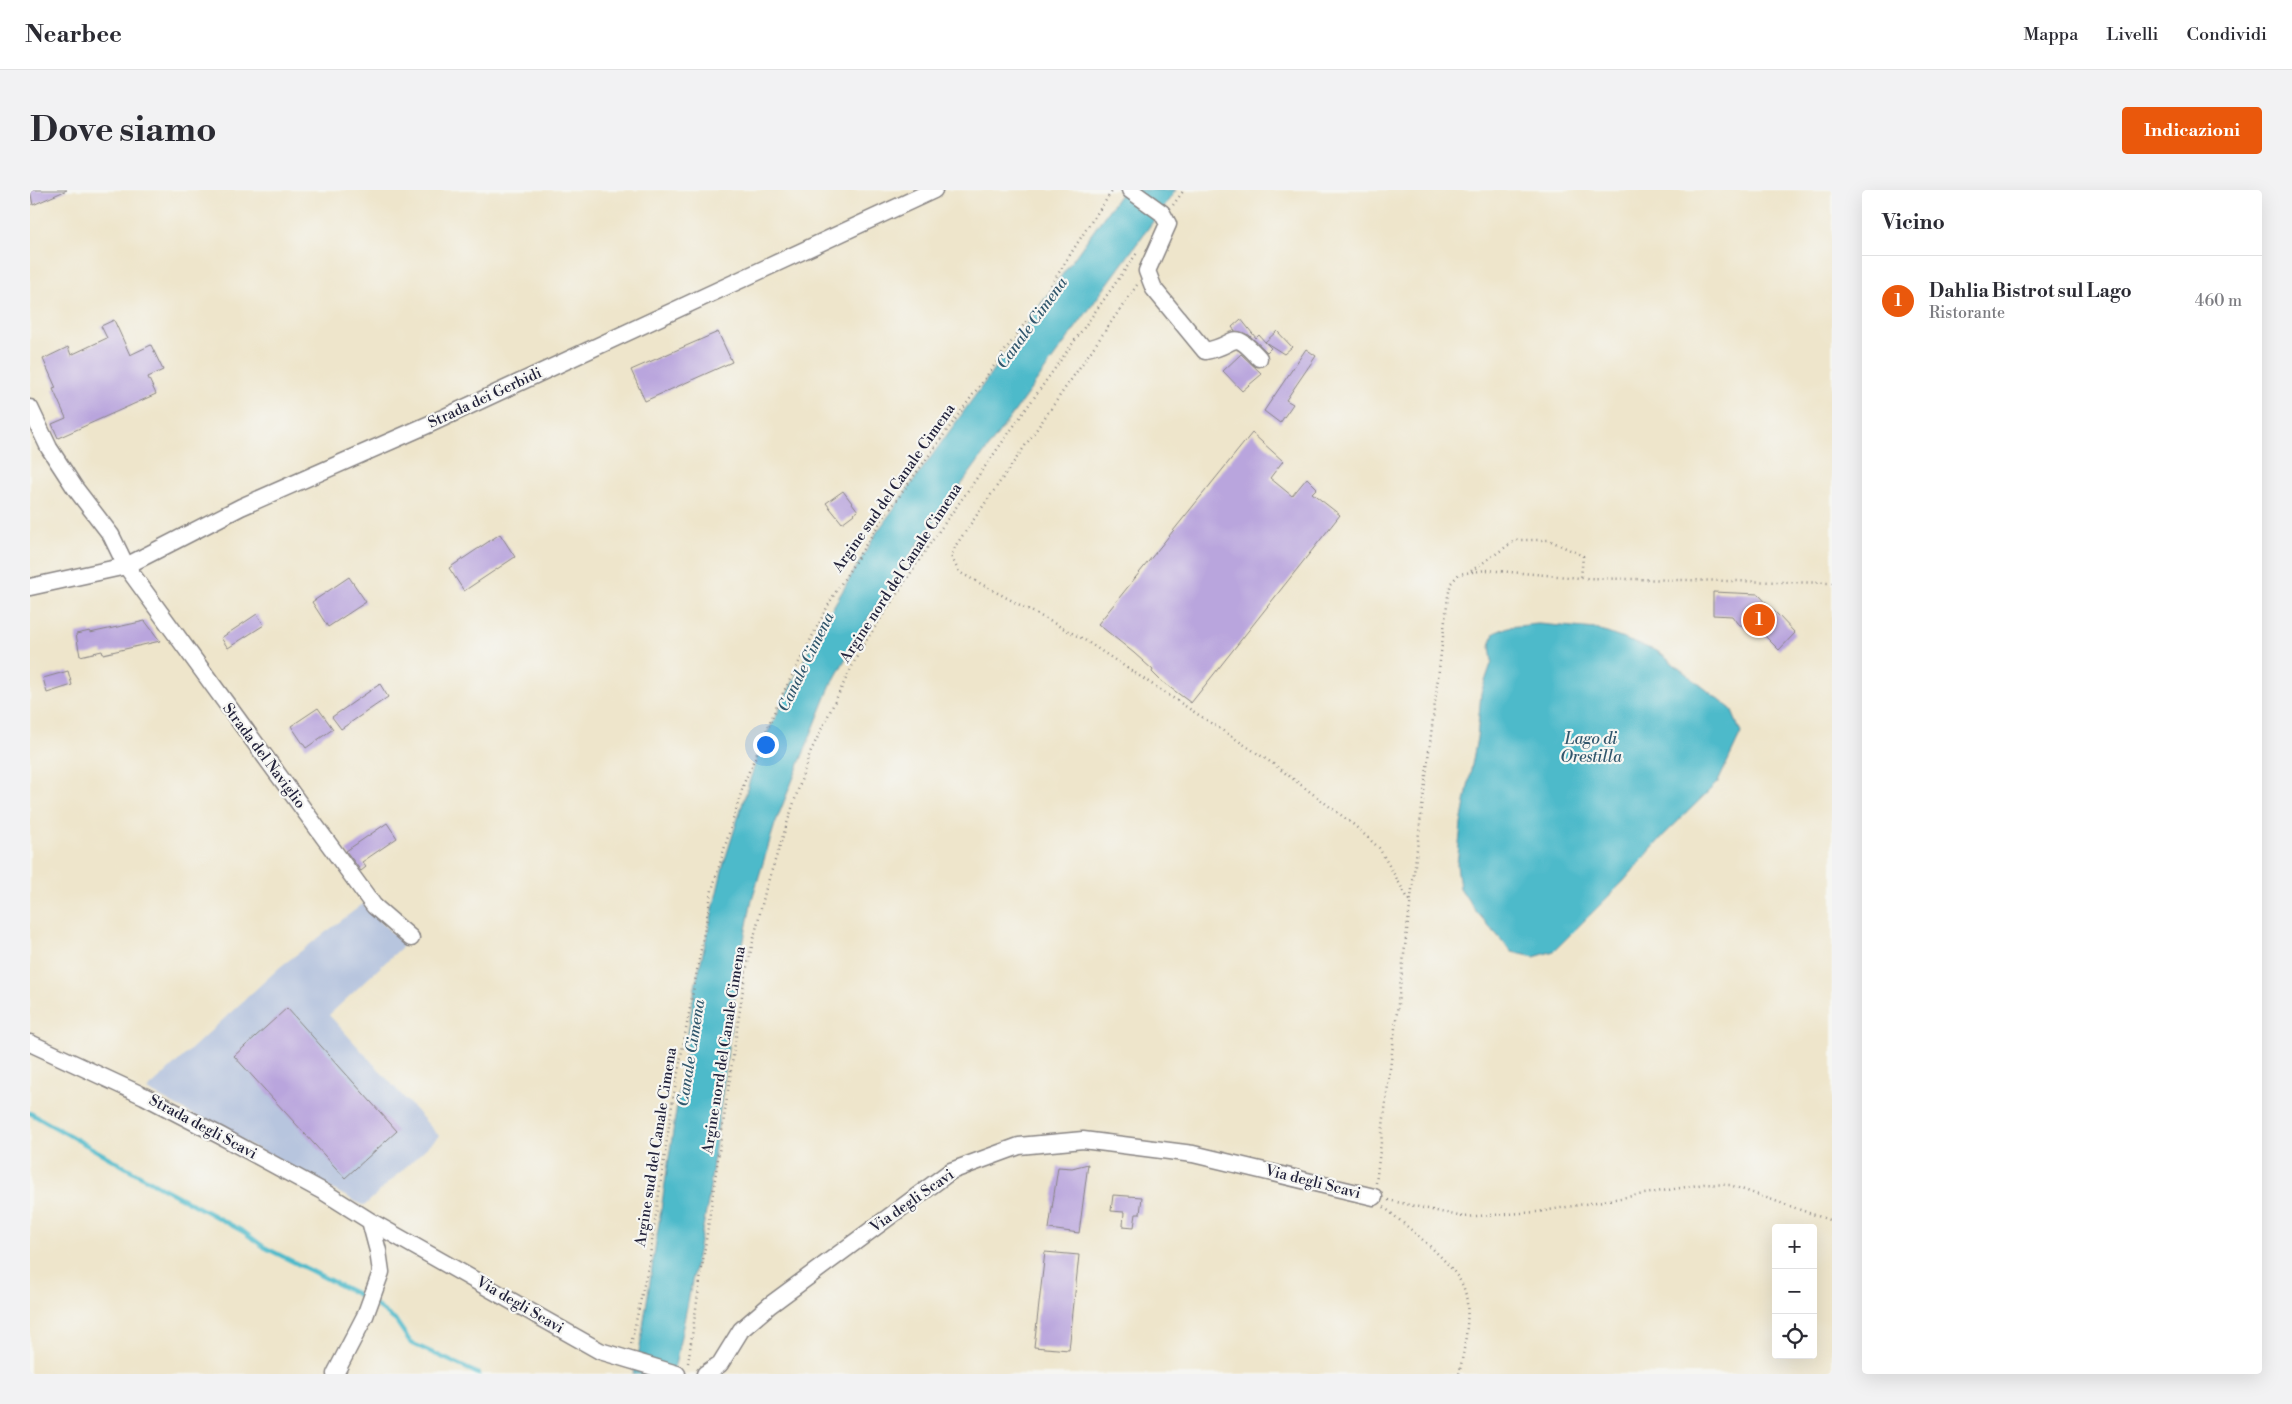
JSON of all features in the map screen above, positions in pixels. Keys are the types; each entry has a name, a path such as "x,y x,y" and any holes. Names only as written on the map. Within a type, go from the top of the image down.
{"street":[{"name":"Strada dei Gerbidi","path":"30,587 126,566 241,507 432,423 934,190"},
{"path":"1130,190 1163,215 1168,224 1147,271 1154,289 1205,351 1216,349 1236,339 1242,340 1259,358"},
{"name":"Strada del Naviglio","path":"30,408 49,448 75,488 111,535 126,566 374,906 411,938"},
{"name":"Strada degli Scavi","path":"30,1043 144,1096 324,1192 370,1221"},
{"name":"Via degli Scavi","path":"705,1374 720,1364 741,1330 770,1305 951,1171 1019,1146 1083,1140 1193,1154 1374,1197"},
{"name":"Via degli Scavi","path":"370,1221 600,1351 630,1355 682,1370"},
{"path":"336,1374 365,1316 381,1272 370,1221"}],"path":[{"name":"Argine sud del Canale Cimena","path":"630,1355 649,1262 673,1099 712,890 744,783 780,698 832,598 877,527 1041,302 1113,190"},
{"path":"1163,215 1184,190"},
{"name":"Argine nord del Canale Cimena","path":"682,1370 744,975 766,888 810,753 860,650 927,548 1141,248"},
{"path":"1147,271 956,545 952,556 953,563 959,572 976,582 1002,594 1083,639 1280,769 1354,824 1379,848 1411,903"},
{"path":"1470,572 1486,559 1516,540 1549,540 1582,556 1581,578"},
{"path":"1374,1197 1448,596 1455,578 1459,574 1486,570 1581,578 1832,583"},
{"path":"1374,1197 1464,1217 1538,1212 1704,1184 1730,1185 1832,1221"},
{"path":"1374,1197 1443,1261 1463,1287 1468,1318 1459,1374"}],"shaded area":[{"path":"363,904 404,945 329,1015 439,1136 364,1206 147,1090 280,967"}],"water":[{"name":"Canale Cimena","path":"1123,190 1176,190 910,555 867,620 830,687 775,824 752,899 738,971 708,1202 676,1361 672,1374 633,1374 640,1347 695,987 723,866 760,748 815,638 877,532"},
{"name":"Lago di Orestilla","path":"1538,624 1596,629 1657,651 1731,709 1741,733 1718,782 1663,836 1622,883 1554,951 1534,957 1512,952 1474,909 1460,888 1457,865 1461,824 1477,738 1481,693 1492,661 1490,646 1494,633 1508,627"}],"building":[{"path":"30,190 67,190 33,205"},
{"path":"1241,319 1256,338 1259,335 1271,348 1267,352 1249,335 1235,331 1232,327"},
{"path":"114,320 130,355 151,345 163,370 148,377 156,394 58,438 52,424 66,418 53,389 56,388 43,359 68,347 71,355 107,338 101,326"},
{"path":"1277,331 1292,347 1284,354 1265,342"},
{"path":"718,332 732,362 645,401 631,370"},
{"path":"1306,349 1316,356 1286,400 1293,404 1280,423 1264,411"},
{"path":"1241,354 1262,374 1242,391 1223,371"},
{"path":"1252,433 1283,461 1270,478 1292,496 1307,478 1317,488 1312,493 1340,515 1191,703 1160,680 1152,672 1153,670 1098,624"},
{"path":"843,491 858,511 842,523 826,503"},
{"path":"500,534 515,557 464,591 449,568"},
{"path":"349,577 366,602 328,627 312,602"},
{"path":"1713,592 1758,594 1795,633 1779,650 1755,626 1745,628 1737,623 1732,616 1713,615"},
{"path":"257,614 264,625 228,648 221,638"},
{"path":"145,621 160,641 103,654 102,651 80,656 76,634 90,631 90,633"},
{"path":"68,671 72,685 47,693 43,678"},
{"path":"380,684 388,697 341,729 332,717"},
{"path":"318,708 333,729 306,748 291,726"},
{"path":"387,823 397,838 362,862 366,867 361,871 346,851"},
{"path":"287,1008 397,1131 345,1178 234,1056"},
{"path":"1088,1164 1079,1233 1049,1229 1058,1167 1072,1168"},
{"path":"1113,1195 1142,1197 1140,1214 1136,1214 1134,1227 1123,1226 1124,1212 1111,1211"},
{"path":"1045,1252 1079,1255 1069,1350 1034,1347"}],"waterway":[{"path":"30,1113 244,1232 264,1247 367,1299"},
{"path":"374,1304 396,1321 411,1343 479,1374"}],"place":[{"name":"Dahlia Bistrot sul Lago","path":"1759,620"}]}
